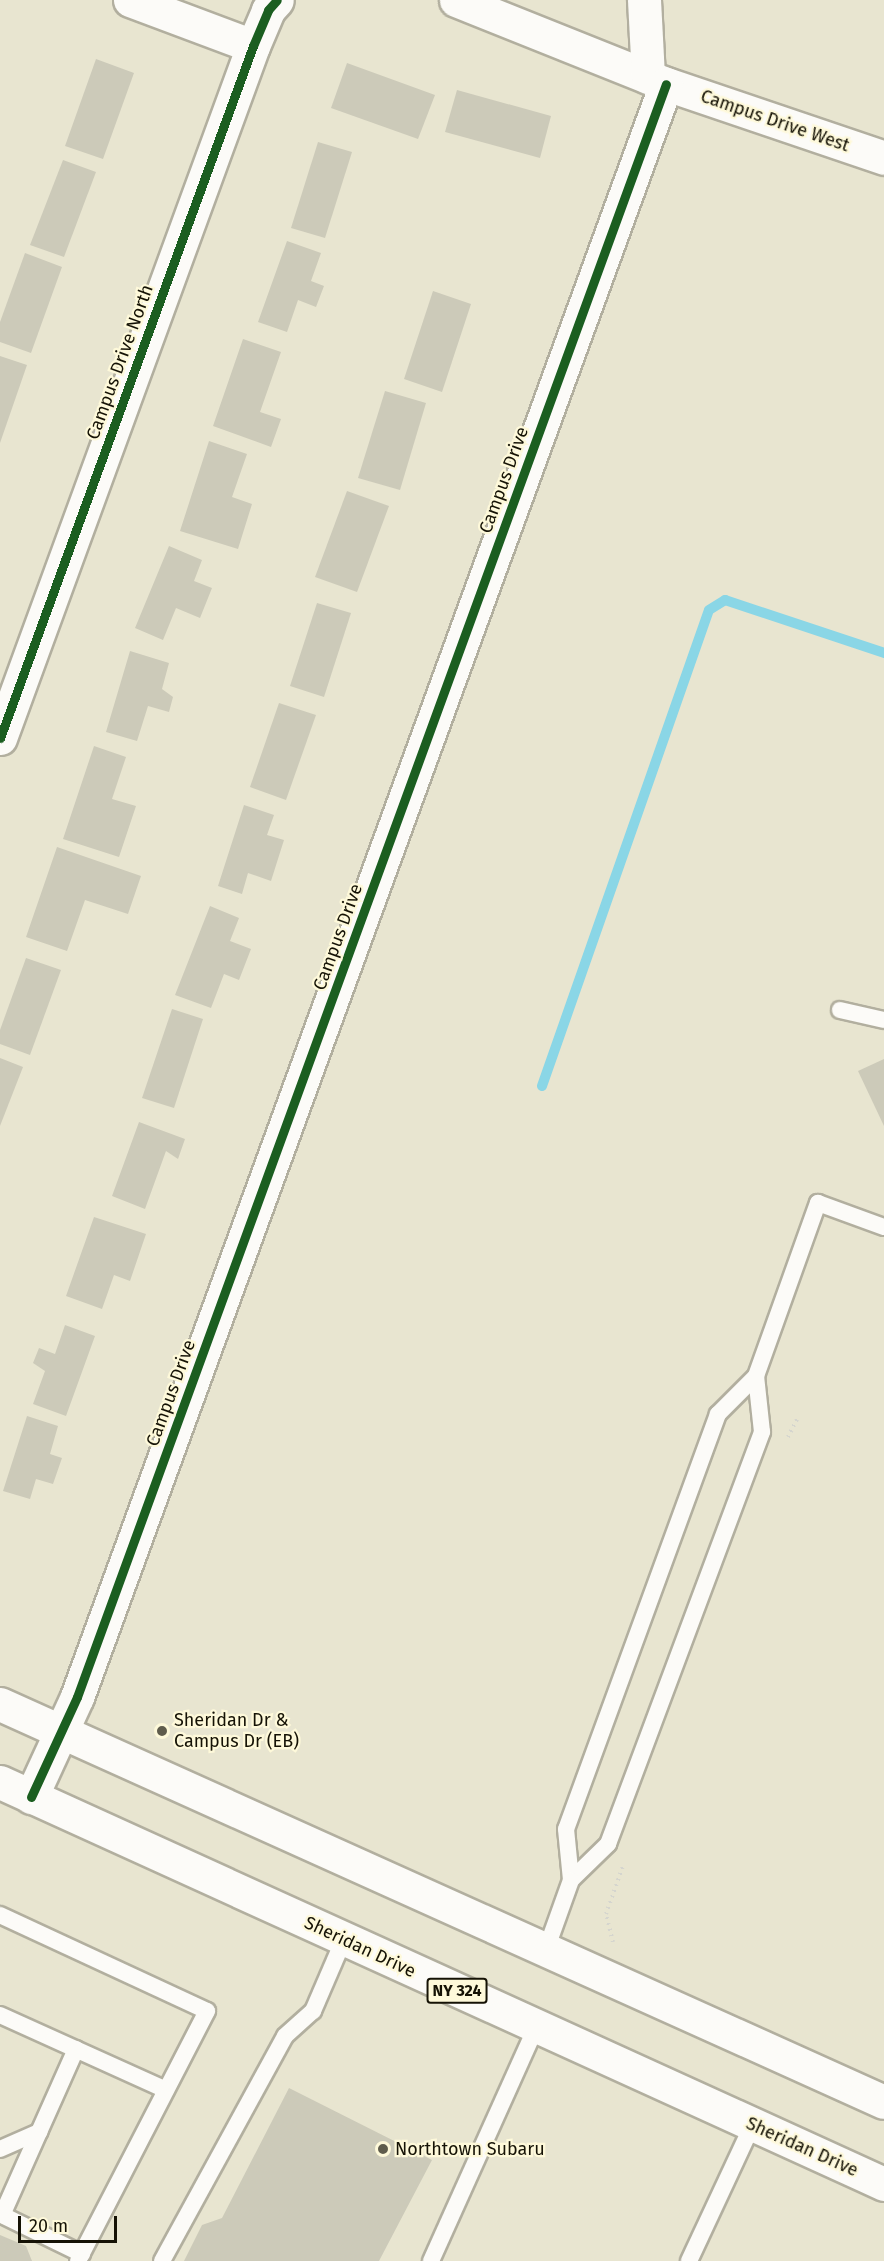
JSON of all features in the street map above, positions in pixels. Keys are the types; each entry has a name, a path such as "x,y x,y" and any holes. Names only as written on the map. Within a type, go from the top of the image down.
{"street":[{"path":"130,0 253,46"},
{"name":"Campus Drive North","path":"0,738 253,46 268,10 277,0"},
{"path":"456,0 657,81"},
{"name":"Campus Drive","path":"31,1797 86,1675 657,81 644,0"},
{"name":"Campus Drive West","path":"657,81 884,158"},
{"path":"0,1704 884,2102"},
{"name":"Sheridan Drive","path":"0,1782 884,2184"}],"lane":[{"path":"840,1010 884,1020"},
{"path":"572,1880 566,1829 718,1414 756,1376 818,1203 884,1227"},
{"path":"546,1950 572,1880 608,1844 758,1443 762,1432 756,1376"},
{"path":"0,1915 207,2011 80,2257 1,2214 76,2049"},
{"path":"162,2261 285,2037 313,2011 344,1939"},
{"path":"0,2015 166,2090"},
{"path":"431,2261 536,2027"},
{"path":"689,2261 753,2124"},
{"path":"0,2149 39,2132"}],"path":[{"path":"613,1942 606,1914 627,1855"}],"building":[{"path":"96,59 134,73 103,159 65,146"},
{"path":"347,63 435,95 418,139 331,108"},
{"path":"457,90 551,116 540,158 445,132"},
{"path":"318,142 352,152 325,238 291,228"},
{"path":"63,160 96,172 64,257 30,245"},
{"path":"287,241 321,253 311,281 324,286 316,307 298,300 287,332 258,322"},
{"path":"25,253 62,267 31,353 0,342 0,322"},
{"path":"433,291 471,304 442,392 404,379"},
{"path":"243,339 281,352 260,412 281,419 271,447 213,426"},
{"path":"0,356 27,365 0,443"},
{"path":"385,391 426,403 400,490 358,478"},
{"path":"209,441 247,454 232,497 252,504 238,549 180,531"},
{"path":"347,491 389,506 357,592 315,577"},
{"path":"169,546 202,560 194,581 212,588 200,618 176,608 163,640 135,628"},
{"path":"317,603 351,613 324,697 290,686"},
{"path":"130,651 169,663 162,689 173,697 169,712 148,706 137,741 106,732"},
{"path":"279,703 316,715 286,800 250,787"},
{"path":"94,746 126,757 112,799 136,806 119,857 63,839"},
{"path":"244,805 274,815 267,835 284,840 271,881 248,873 242,894 218,886"},
{"path":"57,847 141,876 128,914 85,900 67,951 26,937"},
{"path":"210,906 239,918 230,941 251,949 239,980 224,974 211,1008 175,995"},
{"path":"26,958 61,970 30,1055 0,1044 0,1030"},
{"path":"172,1009 203,1019 174,1108 142,1098"},
{"path":"0,1058 23,1067 0,1126"},
{"path":"884,1059 884,1126 858,1071"},
{"path":"139,1122 185,1139 178,1159 166,1151 145,1209 112,1196"},
{"path":"94,1217 146,1234 130,1281 114,1275 102,1309 66,1296"},
{"path":"65,1325 95,1336 66,1416 33,1404 45,1371 33,1363 39,1348 55,1354"},
{"path":"27,1416 58,1426 50,1454 62,1458 53,1484 36,1479 30,1499 3,1491"},
{"path":"289,2088 432,2160 379,2261 184,2261 202,2225 222,2218"},
{"path":"0,2235 26,2246 32,2261 0,2261"}],"waterway":[{"path":"542,1086 709,610 725,600 884,653"}],"cycle path":[{"path":"0,738 253,46 268,10 277,0"},
{"path":"31,1797 77,1697 666,84"}],"place":[{"name":"Sheridan Dr & Campus Dr (EB)","path":"162,1731"},
{"name":"Northtown Subaru","path":"383,2149"}]}
